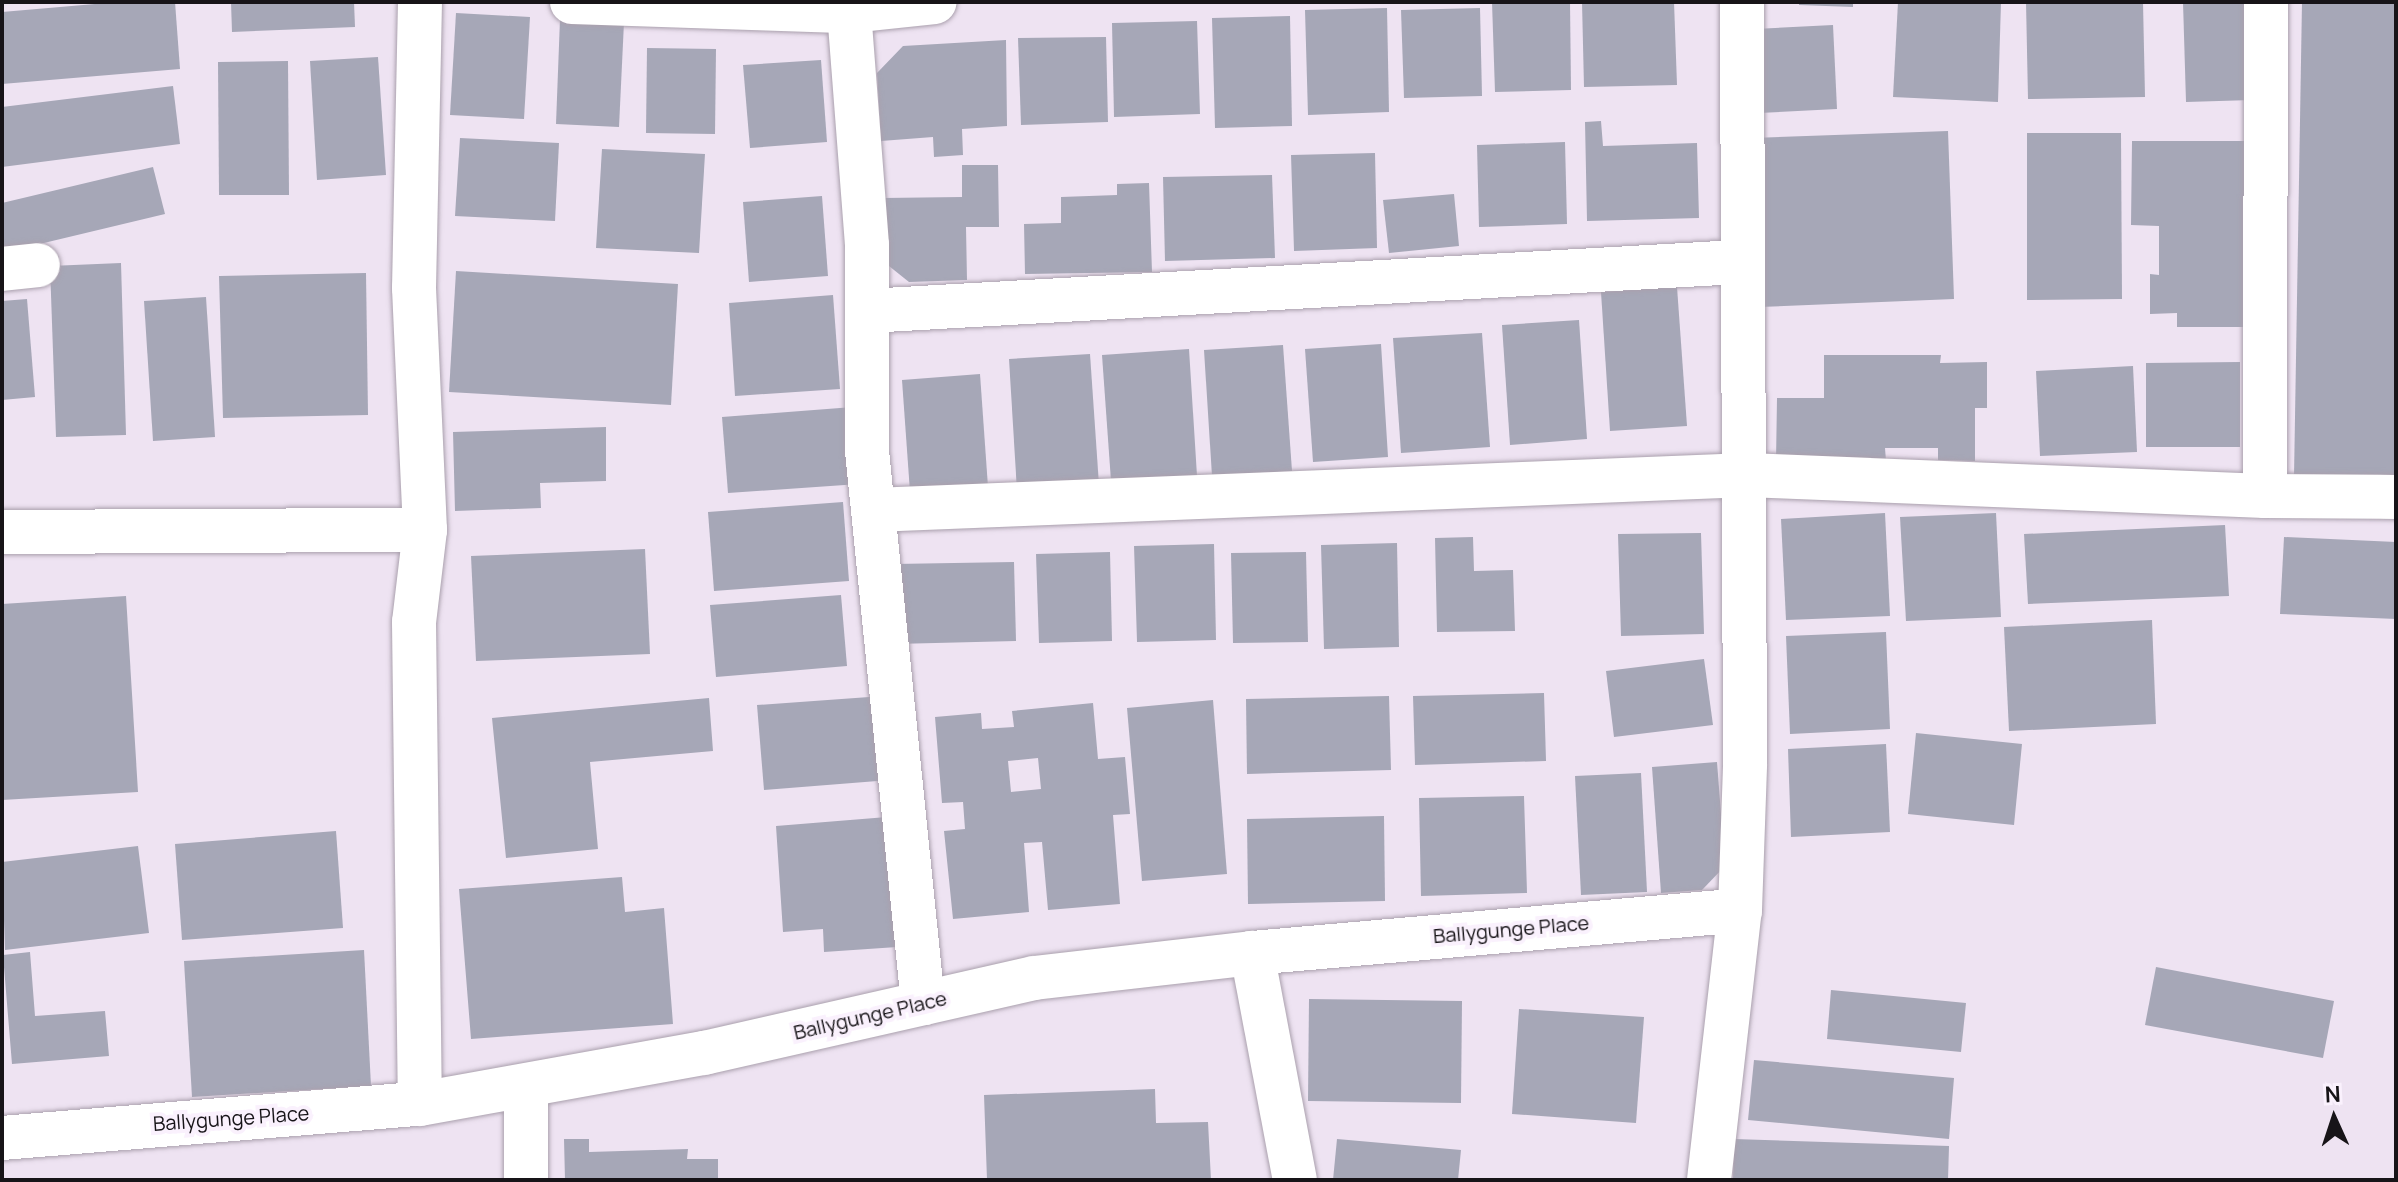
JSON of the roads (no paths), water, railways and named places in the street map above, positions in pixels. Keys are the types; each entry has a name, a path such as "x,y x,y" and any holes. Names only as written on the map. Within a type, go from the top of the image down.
{"street":[{"path":"420,2 414,288 425,530 414,622 420,1104"},
{"path":"572,2 752,4 849,11 935,2"},
{"path":"1709,1180 1740,910 1747,475 1739,262 1742,2"},
{"path":"2265,496 2266,2"},
{"path":"849,11 867,245 867,451 923,1003"},
{"path":"867,311 1739,262"},
{"path":"873,510 1747,475 2265,496 2396,497"},
{"path":"2,532 425,530"},
{"name":"Ballygunge Place","path":"2,1138 420,1104 526,1086 1034,978 1252,953 1740,910"},
{"path":"1252,953 1295,1180"},
{"path":"526,1086 526,1180"}]}
